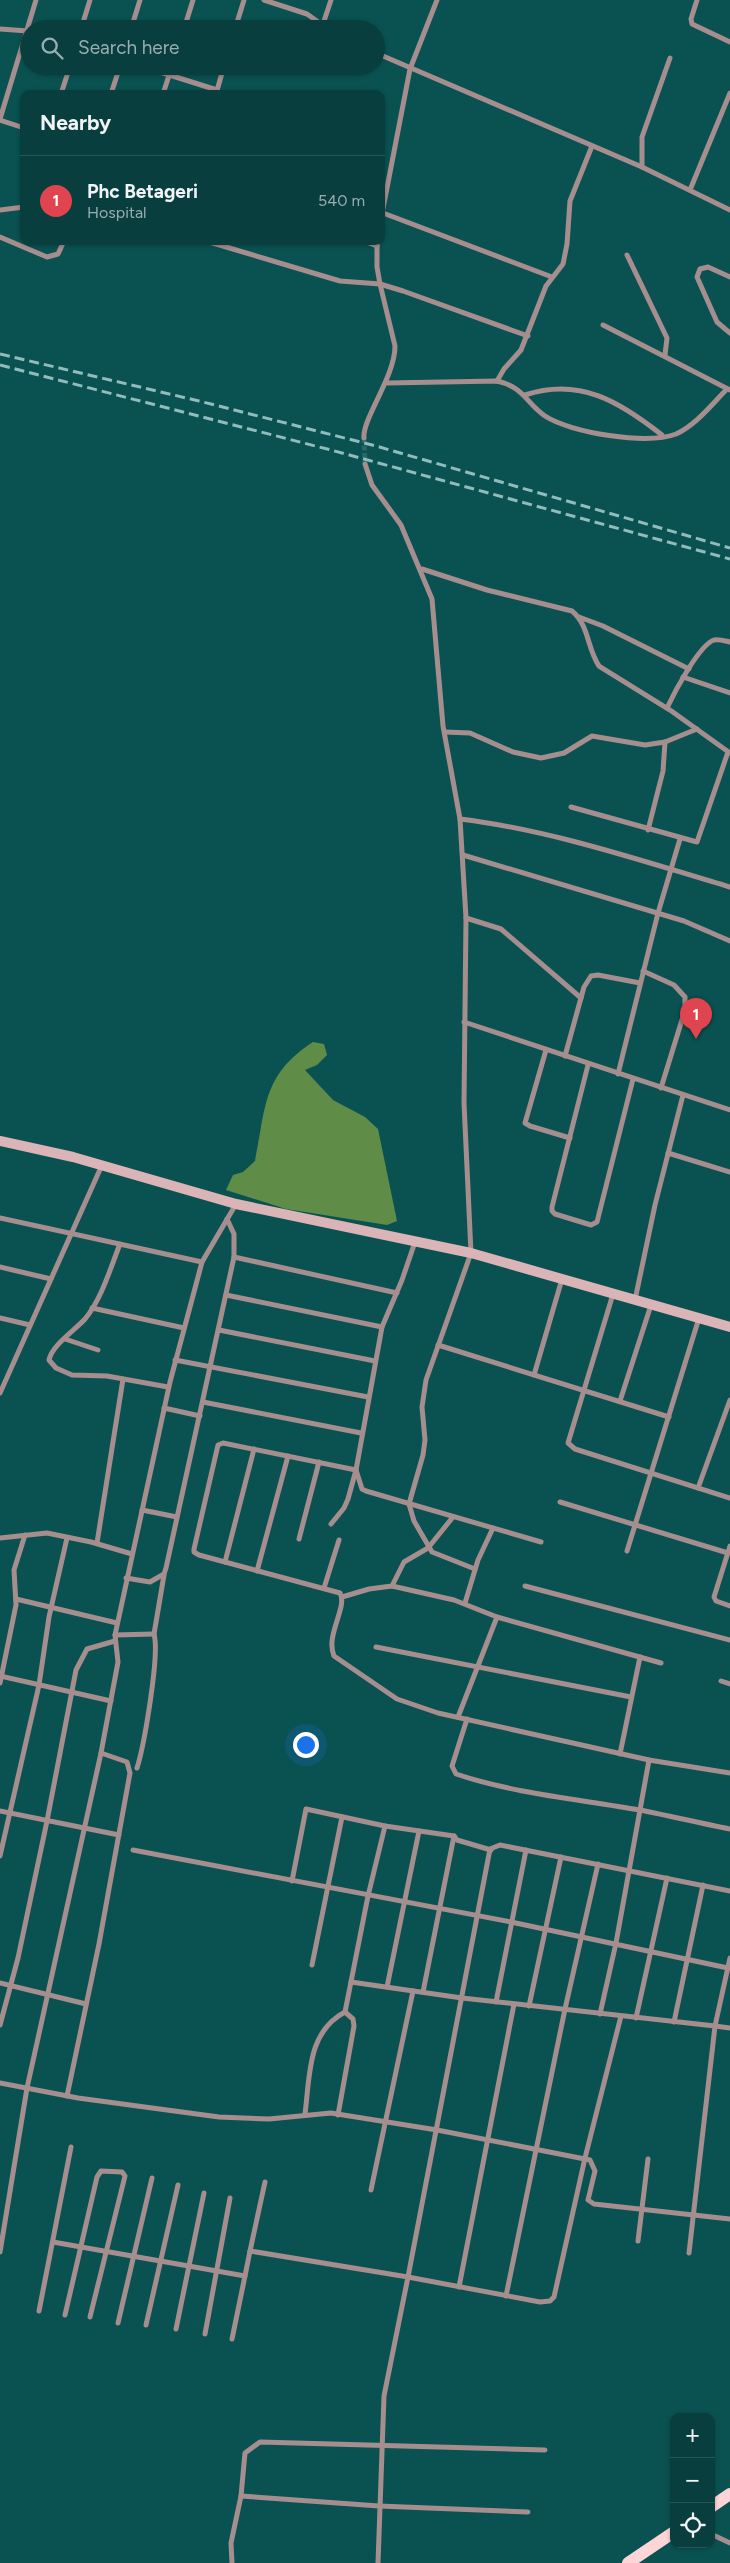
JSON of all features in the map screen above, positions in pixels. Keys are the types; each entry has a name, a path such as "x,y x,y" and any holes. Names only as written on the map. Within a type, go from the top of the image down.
{"main road":[{"path":"715,2504 730,2494"},
{"path":"628,2563 670,2535"}],"street":[{"path":"31,20 36,0"},
{"path":"84,20 90,0"},
{"path":"134,20 140,0"},
{"path":"187,20 193,0"},
{"path":"238,20 244,0"},
{"path":"264,0 307,14 317,20"},
{"path":"324,20 331,0"},
{"path":"385,200 410,69 437,0"},
{"path":"697,0 691,19 692,24 730,42"},
{"path":"0,29 20,30"},
{"path":"20,56 0,120 20,127"},
{"path":"385,57 642,167 730,210"},
{"path":"642,167 642,137 670,58"},
{"path":"62,90 67,75"},
{"path":"112,90 117,75"},
{"path":"164,90 169,75 211,90"},
{"path":"218,90 222,75"},
{"path":"690,190 730,93"},
{"path":"497,382 504,368 522,350 542,294 552,277 559,270 566,255 570,201 592,146"},
{"path":"0,210 20,208"},
{"path":"385,217 552,277"},
{"path":"0,237 47,257 58,254 62,245"},
{"path":"219,245 340,281 380,284 528,336"},
{"path":"364,438 367,424 387,383 395,357 395,346 380,284 377,245"},
{"path":"627,255 667,338 665,355"},
{"path":"730,277 708,267 700,269 697,277 717,322 730,333"},
{"path":"387,383 497,382 508,384 525,395 546,417 601,435 626,438 674,434 689,426 728,389 665,355 603,325"},
{"path":"525,395 542,389 565,388 589,392 628,409 662,436"},
{"path":"365,464 372,485 401,526 422,570 432,599 435,615 444,732 460,819 466,918 464,1155 470,1253 438,1345 424,1395 425,1440 423,1455 409,1504 414,1521 428,1548 439,1556 476,1569"},
{"path":"422,570 487,590 572,611 579,617 602,626 689,669"},
{"path":"571,808 693,843 697,842 729,752 667,708 599,666 593,657 579,617"},
{"path":"667,708 682,677 713,640 730,642"},
{"path":"682,677 730,693"},
{"path":"444,732 470,733 513,752 541,758 564,753 592,736 645,746 665,742 697,729"},
{"path":"648,830 663,771 665,742"},
{"path":"460,819 508,827 670,869 730,887"},
{"path":"618,1074 658,913 680,839"},
{"path":"463,855 684,920 730,941"},
{"path":"466,918 489,924 506,933 581,998"},
{"path":"643,971 674,985 685,997 685,1010 661,1088"},
{"path":"565,1056 586,980 591,976 598,975 640,983"},
{"path":"464,1022 588,1065 730,1110"},
{"path":"546,1050 525,1123 570,1138"},
{"path":"588,1065 552,1212 594,1224 598,1218 633,1079"},
{"path":"635,1300 683,1095"},
{"path":"0,1141 102,1165 236,1204 470,1253 730,1327"},
{"path":"668,1153 730,1172"},
{"path":"0,1393 2,1382 30,1325 102,1165"},
{"path":"0,2252 27,2088 118,1662 115,1638 117,1624 168,1387 202,1262 236,1204"},
{"path":"0,1218 202,1262"},
{"path":"137,1768 153,1678 156,1640 154,1634 164,1574 234,1257 234,1234 227,1219"},
{"path":"331,1524 344,1508 356,1470 382,1327 397,1293 415,1241"},
{"path":"120,1244 92,1308 50,1355 51,1364 72,1375 123,1379 168,1387"},
{"path":"234,1257 397,1293"},
{"path":"0,1267 51,1279"},
{"path":"534,1374 562,1279"},
{"path":"226,1294 382,1327"},
{"path":"613,1294 568,1437 570,1446 730,1498"},
{"path":"620,1401 651,1305"},
{"path":"92,1308 184,1328"},
{"path":"0,1318 30,1325"},
{"path":"626,1551 699,1318"},
{"path":"218,1330 375,1361"},
{"path":"65,1339 98,1350"},
{"path":"438,1345 669,1417"},
{"path":"175,1360 368,1397"},
{"path":"96,1543 123,1379"},
{"path":"698,1488 730,1400"},
{"path":"203,1402 362,1433"},
{"path":"164,1408 200,1416"},
{"path":"342,1597 335,1590 196,1554 194,1548 218,1445 224,1443 356,1470"},
{"path":"225,1562 254,1449"},
{"path":"257,1571 288,1456"},
{"path":"299,1539 319,1462"},
{"path":"356,1470 362,1488 409,1504 541,1542"},
{"path":"560,1502 728,1553"},
{"path":"142,1510 177,1517"},
{"path":"392,1586 404,1562 428,1548 453,1517"},
{"path":"465,1604 476,1569 493,1528"},
{"path":"0,1538 47,1534 96,1543 132,1554"},
{"path":"0,1683 16,1600 14,1570 25,1535"},
{"path":"0,1856 39,1685 51,1607 67,1538"},
{"path":"324,1588 339,1540"},
{"path":"730,1546 714,1598 716,1601 730,1606"},
{"path":"126,1578 150,1582 164,1574"},
{"path":"342,1597 369,1588 392,1586 465,1604 497,1617 661,1663"},
{"path":"525,1586 730,1640"},
{"path":"342,1597 331,1643 334,1656 397,1699 458,1717 620,1754 730,1773"},
{"path":"16,1600 117,1624"},
{"path":"458,1717 497,1617"},
{"path":"0,2024 11,1986 47,1821 74,1692 76,1670 82,1655 87,1649 115,1638 154,1634"},
{"path":"376,1647 632,1698"},
{"path":"620,1754 640,1657"},
{"path":"1,1676 110,1701"},
{"path":"721,1681 730,1684"},
{"path":"467,1719 452,1766 456,1774 488,1785 537,1795 640,1810 730,1829"},
{"path":"73,2097 86,2004 130,1767 121,1758 100,1753"},
{"path":"600,2014 616,1943 649,1760"},
{"path":"292,1881 306,1809 385,1826 454,1836 457,1840 491,1850 500,1845 730,1890"},
{"path":"0,1811 118,1836"},
{"path":"312,1965 342,1817"},
{"path":"305,2114 312,2058 317,2043 329,2022 345,2012 368,1896 385,1826"},
{"path":"387,1987 419,1831"},
{"path":"424,1992 454,1836"},
{"path":"133,1850 439,1910 511,1922 651,1950 728,1968"},
{"path":"378,2563 384,2396 491,1850"},
{"path":"496,2002 526,1850"},
{"path":"529,2006 561,1857"},
{"path":"506,2296 565,2010 598,1864"},
{"path":"636,2018 667,1878"},
{"path":"674,2022 703,1885"},
{"path":"689,2253 715,2026 730,1958"},
{"path":"351,1982 462,1998 730,2028"},
{"path":"0,1983 86,2004"},
{"path":"371,2190 413,1991"},
{"path":"459,2287 486,2139 514,2004"},
{"path":"338,2115 354,2026 353,2019 345,2012"},
{"path":"250,2251 545,2302 554,2297 585,2158 621,2016"},
{"path":"0,2083 73,2097 219,2117 269,2119 305,2114 338,2115 486,2139 585,2158 592,2162 595,2166 595,2176 588,2200 590,2202 730,2219"},
{"path":"39,2311 71,2147"},
{"path":"638,2241 648,2159"},
{"path":"65,2315 99,2173 104,2170 122,2172 125,2176 108,2252 90,2317"},
{"path":"118,2322 152,2178"},
{"path":"232,2339 265,2182"},
{"path":"146,2325 178,2185"},
{"path":"176,2329 204,2193"},
{"path":"205,2334 230,2198"},
{"path":"53,2242 245,2276"},
{"path":"232,2563 231,2543 241,2496 245,2453 260,2442 381,2447 545,2450"},
{"path":"241,2496 379,2506 528,2512"},
{"path":"715,2536 730,2543"}],"shaded area":[{"path":"313,1042 324,1044 327,1055 317,1065 305,1070 333,1100 365,1117 378,1129 397,1221 387,1225 286,1209 226,1190 233,1175 243,1172 255,1161 265,1109 275,1080 296,1054"}],"tunnel":[{"path":"364,438 365,464"}],"railway":[{"path":"0,354 199,401 376,446 730,548"},
{"path":"0,365 331,450 730,559"}],"place":[{"name":"Phc Betageri","path":"696,1039"}]}
